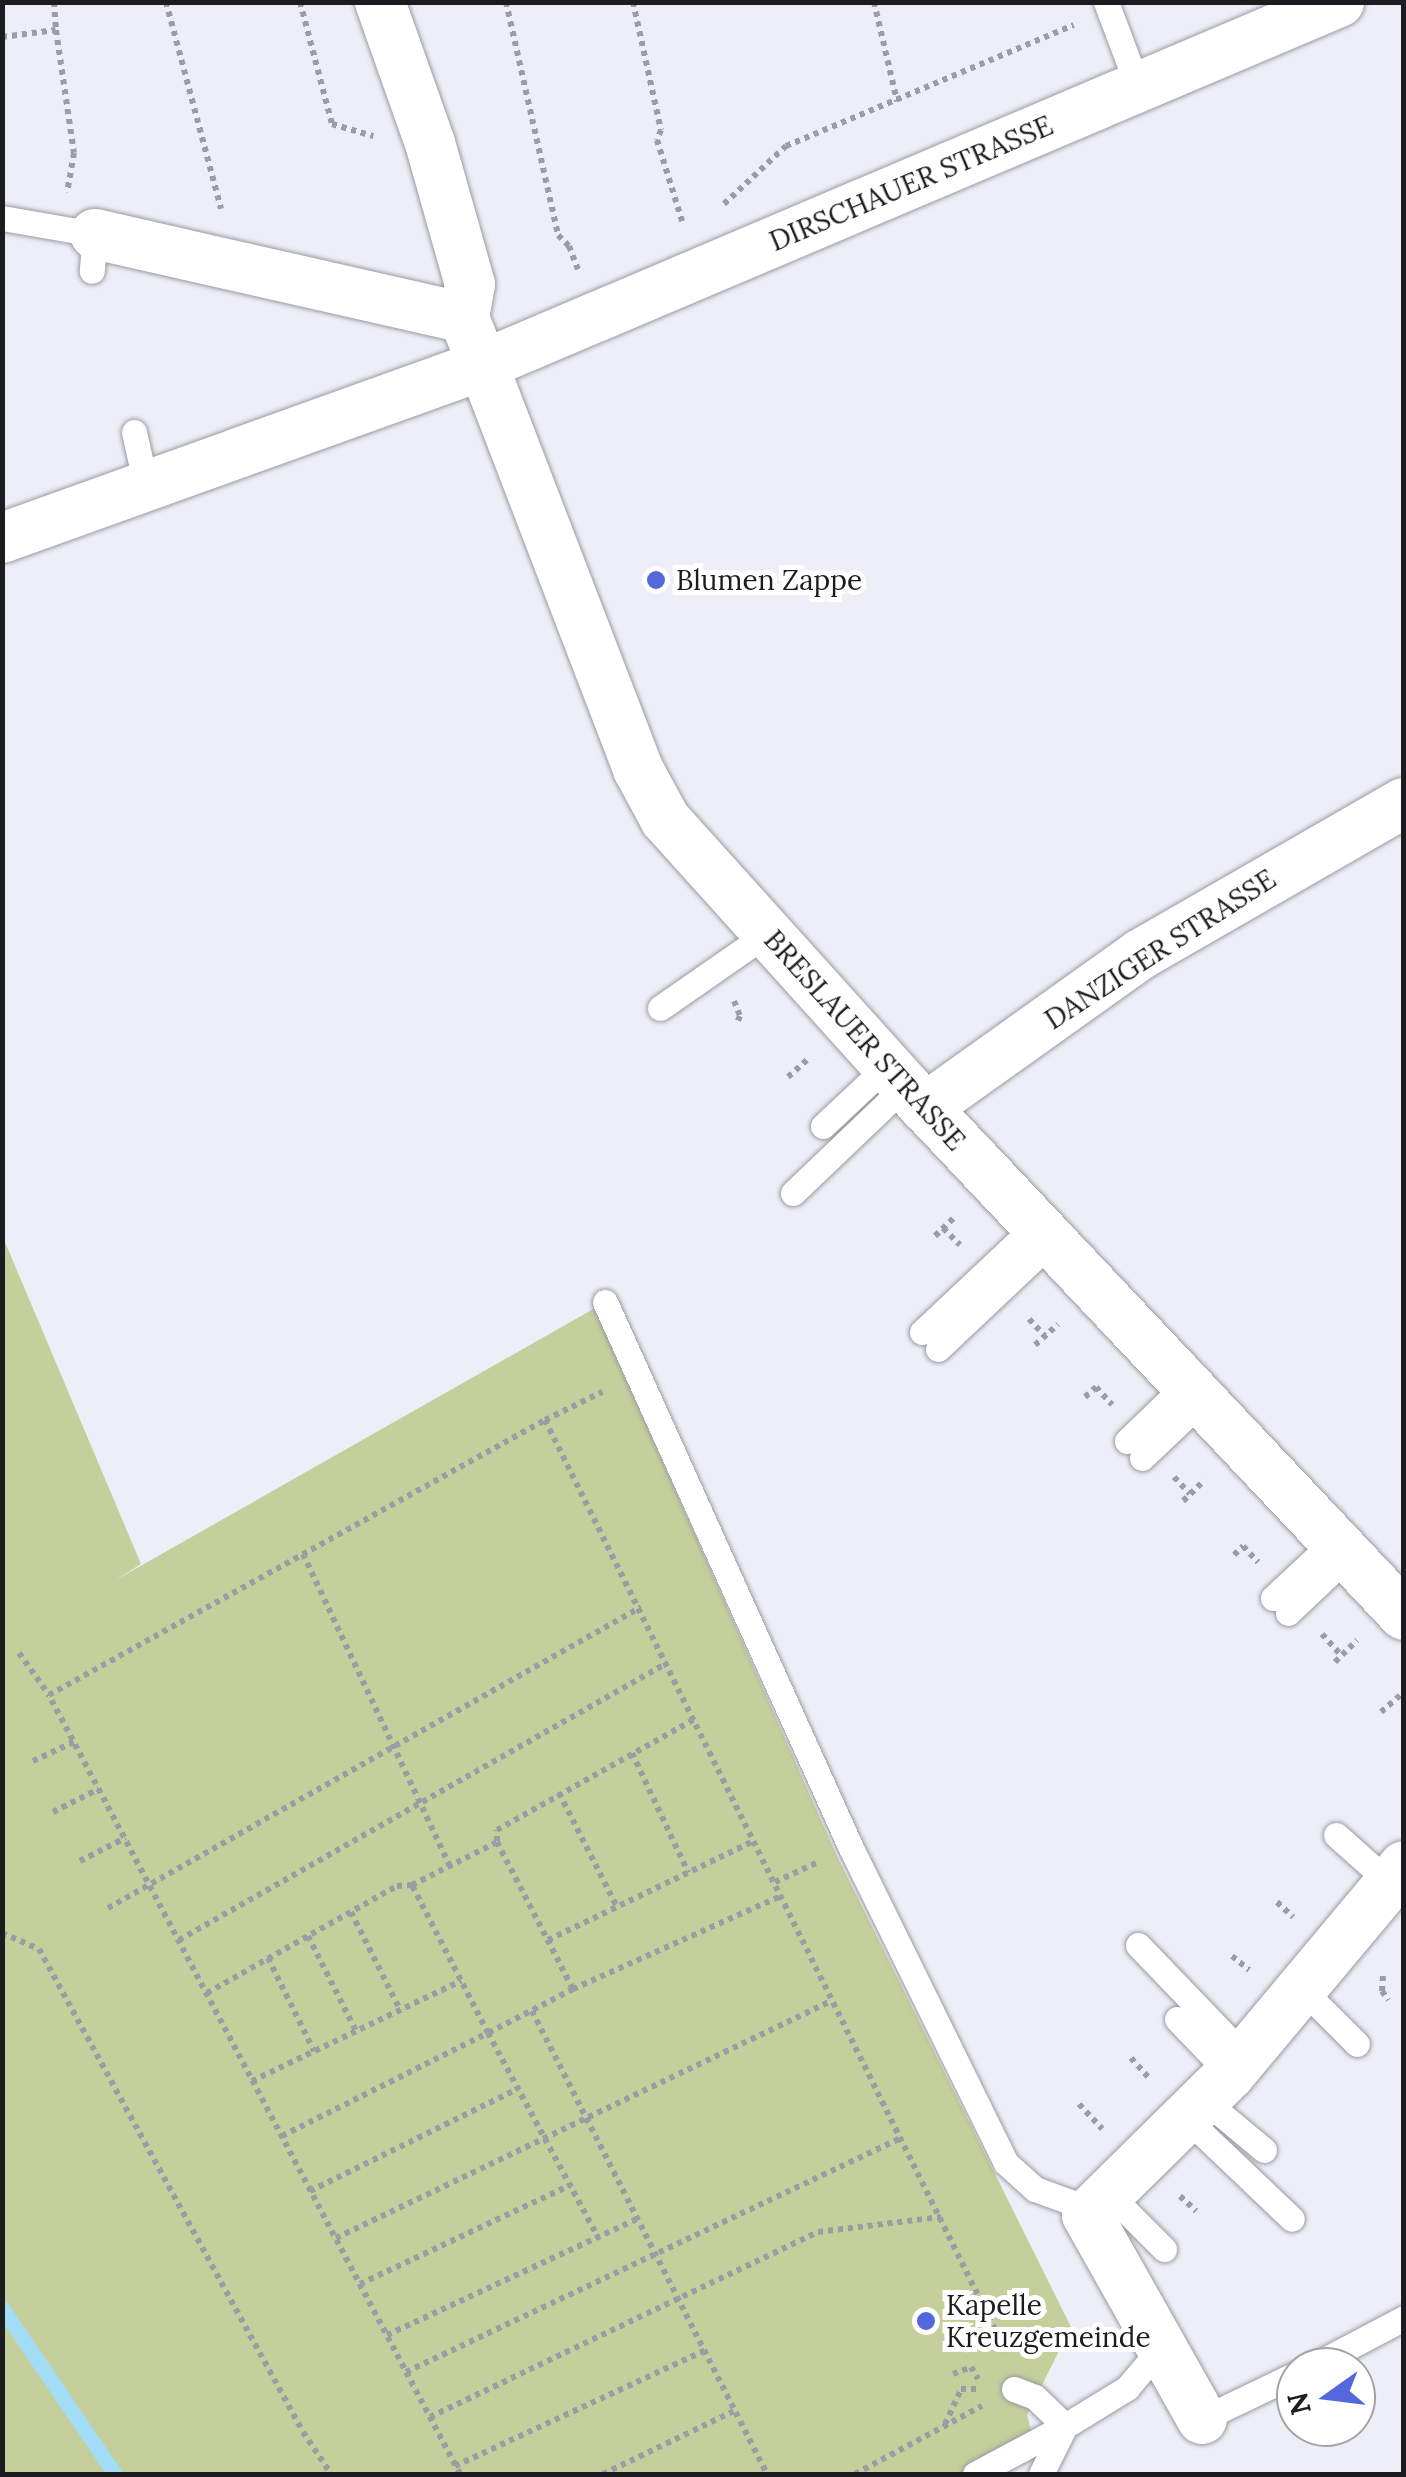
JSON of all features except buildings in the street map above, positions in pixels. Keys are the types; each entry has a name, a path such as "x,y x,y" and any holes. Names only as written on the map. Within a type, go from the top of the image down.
{"street":[{"path":"380,2 430,144 470,284 464,318 483,365"},
{"name":"DIRSCHAUER STRASSE","path":"2,538 483,365 595,316 691,257 1138,87 1339,2"},
{"path":"83,244 190,252 464,318"},
{"name":"BRESLAUER STRASSE","path":"483,365 650,797 906,1086 1404,1615"},
{"name":"DANZIGER STRASSE","path":"906,1086 1404,803"},
{"path":"1202,2419 1087,2216 1216,2087 1397,1874"}],"lane":[{"path":"1107,6 1138,87"},
{"path":"2,218 83,244"},
{"path":"134,432 146,486"},
{"path":"660,1008 768,933"},
{"path":"823,1126 906,1086"},
{"path":"793,1193 906,1086"},
{"path":"930,1341 1043,1233"},
{"path":"605,1302 850,1846 1006,2163 1036,2189 1100,2202 1164,2249"},
{"path":"1134,1449 1193,1393"},
{"path":"1281,1605 1341,1548"},
{"path":"1336,1835 1397,1874"},
{"path":"1138,1945 1216,2087 1264,2150"},
{"path":"1300,1988 1357,2044"},
{"path":"1176,2019 1292,2219"},
{"path":"1349,2347 1404,2318"},
{"path":"975,2474 1128,2388 1160,2349"},
{"path":"1202,2419 1276,2384"},
{"path":"1014,2389 1035,2397 1065,2426"},
{"path":"1041,2474 1065,2426"}],"path":[{"path":"54,2 83,244"},
{"path":"166,2 222,212 193,222 190,252"},
{"path":"300,2 332,124 408,145 430,144"},
{"path":"506,2 558,234 569,246 595,316"},
{"path":"633,2 661,130 657,140 691,257"},
{"path":"874,2 896,101"},
{"path":"691,257 786,146 1107,6"},
{"path":"2,37 56,30"},
{"path":"49,1695 545,1420 637,1376"},
{"path":"545,1420 668,1663 829,2002 942,2216 1004,2346 1014,2389"},
{"path":"304,1554 450,1866"},
{"path":"108,1908 640,1607"},
{"path":"18,1654 49,1695 458,2470 706,2350"},
{"path":"178,1940 668,1663"},
{"path":"1381,1712 1404,1692"},
{"path":"574,1989 497,1842 497,1830 695,1719"},
{"path":"33,1761 74,1742"},
{"path":"632,1753 688,1872"},
{"path":"52,1812 100,1790"},
{"path":"559,1793 618,1907"},
{"path":"80,1861 124,1838"},
{"path":"548,1940 754,1841"},
{"path":"206,1993 397,1886 412,1886 497,1842"},
{"path":"412,1886 598,2237"},
{"path":"282,2136 574,1989 781,1896"},
{"path":"351,1912 400,2010"},
{"path":"2,1933 39,1949 303,2432 332,2474"},
{"path":"308,1936 356,2031"},
{"path":"268,1958 314,2051"},
{"path":"252,2081 461,1981"},
{"path":"336,2238 829,2002"},
{"path":"532,2010 767,2474"},
{"path":"310,2191 517,2088"},
{"path":"406,2372 901,2138"},
{"path":"360,2284 570,2186"},
{"path":"430,2417 818,2232 942,2216"},
{"path":"387,2336 639,2218"},
{"path":"855,2474 944,2426 961,2389 952,2373 971,2367"},
{"path":"603,2474 734,2411"}],"green space":[{"path":"2,1235 141,1564 114,1581 595,1308 836,1854 1071,2327 1027,2415 1032,2434 1005,2474 3,2474"}],"waterway":[{"path":"2,2308 115,2474"}],"place":[{"name":"Blumen Zappe","path":"656,580"},
{"name":"Kapelle Kreuzgemeinde","path":"926,2321"}]}
